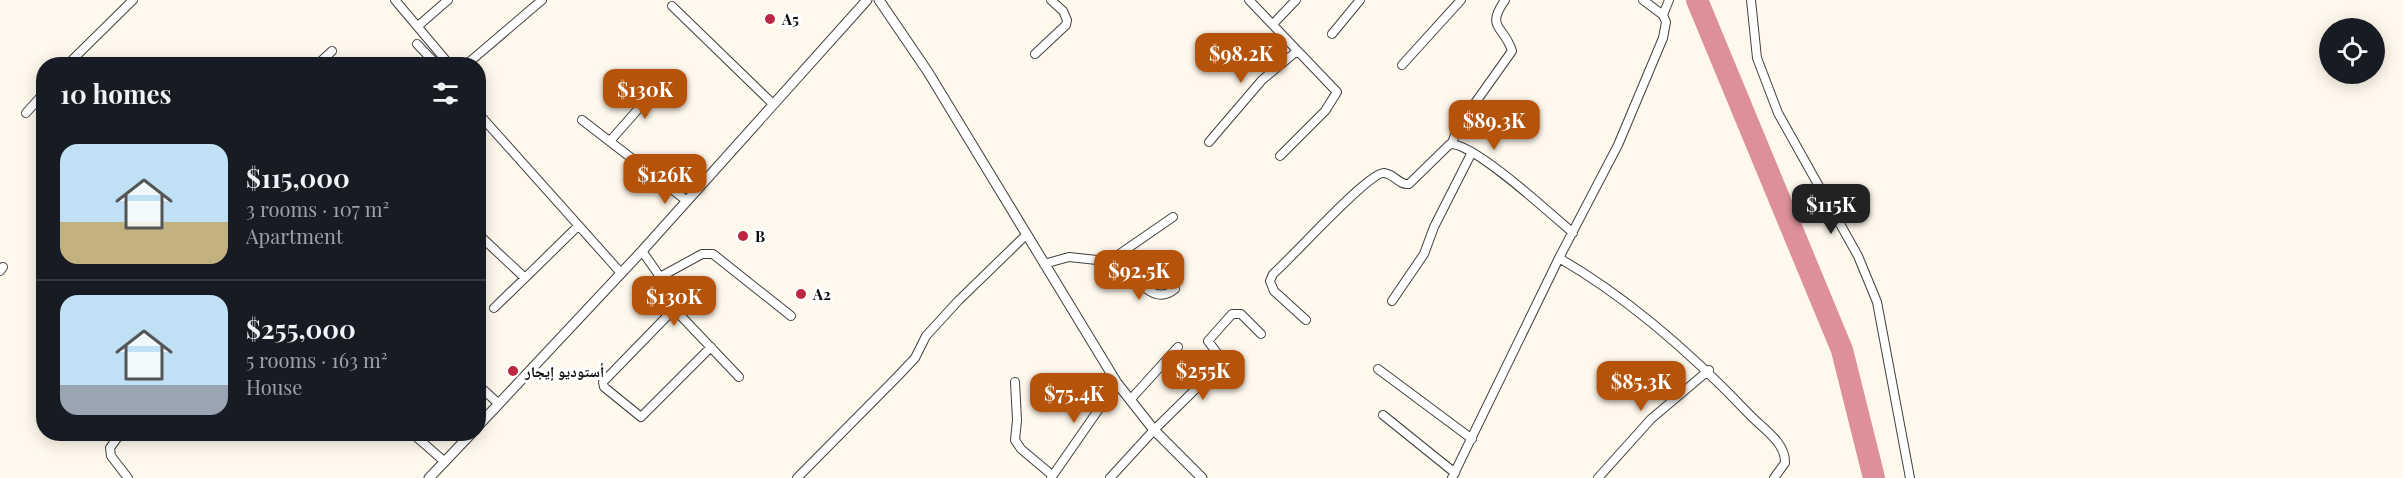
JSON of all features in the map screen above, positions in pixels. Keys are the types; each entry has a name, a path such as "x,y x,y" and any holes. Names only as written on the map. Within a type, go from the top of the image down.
{"street":[{"path":"75,57 133,0"},
{"path":"395,0 443,57"},
{"path":"418,26 448,0"},
{"path":"475,57 542,0"},
{"path":"486,418 687,201 867,0"},
{"path":"879,0 934,82 1117,383 1154,430 1202,478"},
{"path":"1035,54 1065,25 1067,20 1063,11 1051,0"},
{"path":"1249,0 1274,23 1336,92 1324,111 1280,156"},
{"path":"1274,23 1296,0"},
{"path":"1332,34 1360,0"},
{"path":"1306,320 1274,291 1270,281 1273,274 1343,204 1379,174 1388,174 1400,183 1409,184 1452,143 1458,127 1512,51 1495,24 1495,17 1505,0"},
{"path":"1643,0 1663,15"},
{"path":"1383,415 1453,476 1473,439 1559,258 1618,145 1658,50 1666,26 1663,15 1669,0"},
{"path":"1751,0 1757,58 1778,113 1858,255 1877,302 1910,478"},
{"path":"1402,64 1458,1"},
{"path":"672,6 773,104"},
{"path":"417,44 429,57"},
{"path":"326,57 332,51"},
{"path":"1209,142 1262,80 1297,51"},
{"path":"610,141 662,82"},
{"path":"26,113 36,102"},
{"path":"582,120 687,201"},
{"path":"486,122 621,273"},
{"path":"1452,143 1472,152 1494,167 1573,232"},
{"path":"1392,301 1424,254 1434,227 1472,152"},
{"path":"1044,264 1069,257 1097,261 1118,255 1173,217"},
{"path":"494,308 578,226"},
{"path":"797,478 915,358 926,336 958,301 1026,235"},
{"path":"486,241 525,278"},
{"path":"642,250 675,300 675,308 739,377"},
{"path":"660,277 702,254 713,254 791,316"},
{"path":"1118,255 1148,292 1162,295 1174,289"},
{"path":"1559,258 1607,288 1709,370 1785,453 1785,463 1774,478"},
{"path":"675,308 603,382 604,387 641,417 711,347"},
{"path":"1110,478 1154,430 1220,365 1220,357 1208,341 1234,312 1240,314 1261,334"},
{"path":"1130,400 1178,347"},
{"path":"1378,369 1473,439"},
{"path":"1598,478 1651,419 1709,370"},
{"path":"1015,382 1017,420 1015,440 1021,449 1052,477 1117,383"},
{"path":"486,392 499,404"},
{"path":"115,441 110,448 111,456 128,478"},
{"path":"421,441 445,462"},
{"path":"429,478 464,441"}],"taxiway":[{"path":"1697,0 1842,350 1874,478"}],"place":[{"name":"A5","path":"770,19"},
{"name":"B","path":"743,236"},
{"name":"A2","path":"801,294"},
{"name":"أستوديو إيجار","path":"513,371"}]}
